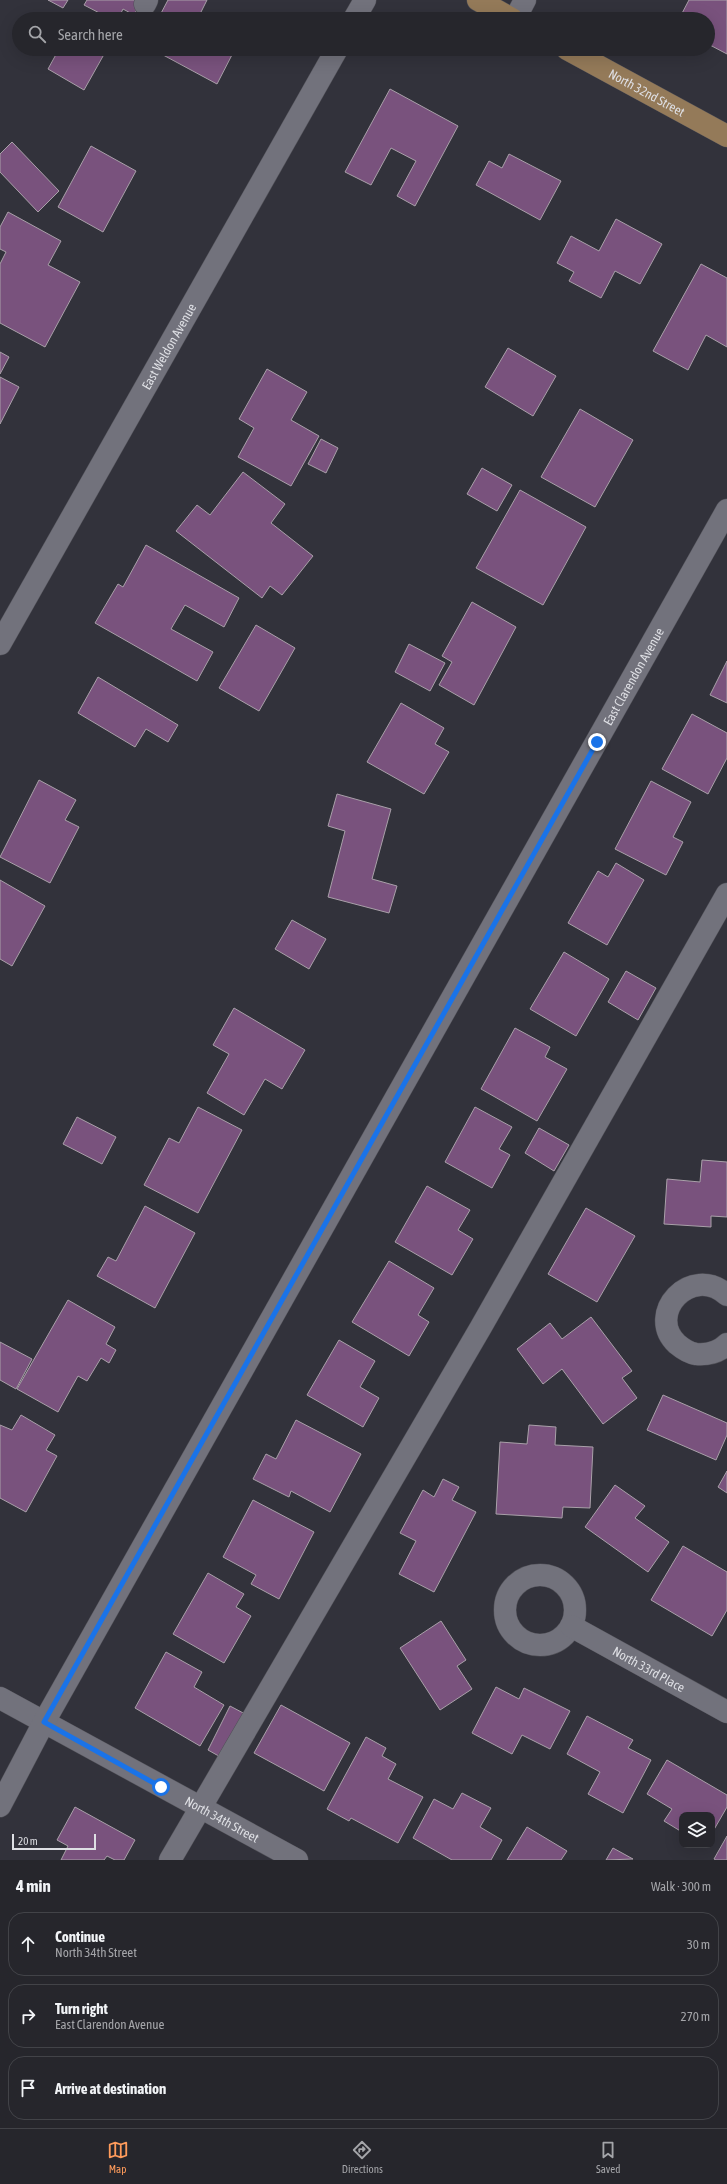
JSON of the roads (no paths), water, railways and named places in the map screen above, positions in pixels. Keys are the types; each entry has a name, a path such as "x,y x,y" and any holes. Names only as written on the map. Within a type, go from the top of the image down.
{"main road":[{"path":"478,0 501,12"},
{"name":"North 32nd Street","path":"580,56 727,136"}],"street":[{"path":"358,12 365,0"},
{"path":"518,12 525,0"},
{"name":"East Weldon Avenue","path":"0,644 333,56"},
{"name":"East Clarendon Avenue","path":"0,1806 44,1722 727,510"},
{"path":"170,1860 489,1313 727,894"},
{"path":"727,1295 717,1287 706,1284 694,1285 684,1289 675,1297 669,1307 667,1318 668,1330 674,1340 682,1348 693,1353 704,1354 716,1352 727,1344"},
{"name":"North 33rd Place","path":"571,1626 727,1712"},
{"name":"North 34th Street","path":"0,1698 297,1860"}]}
